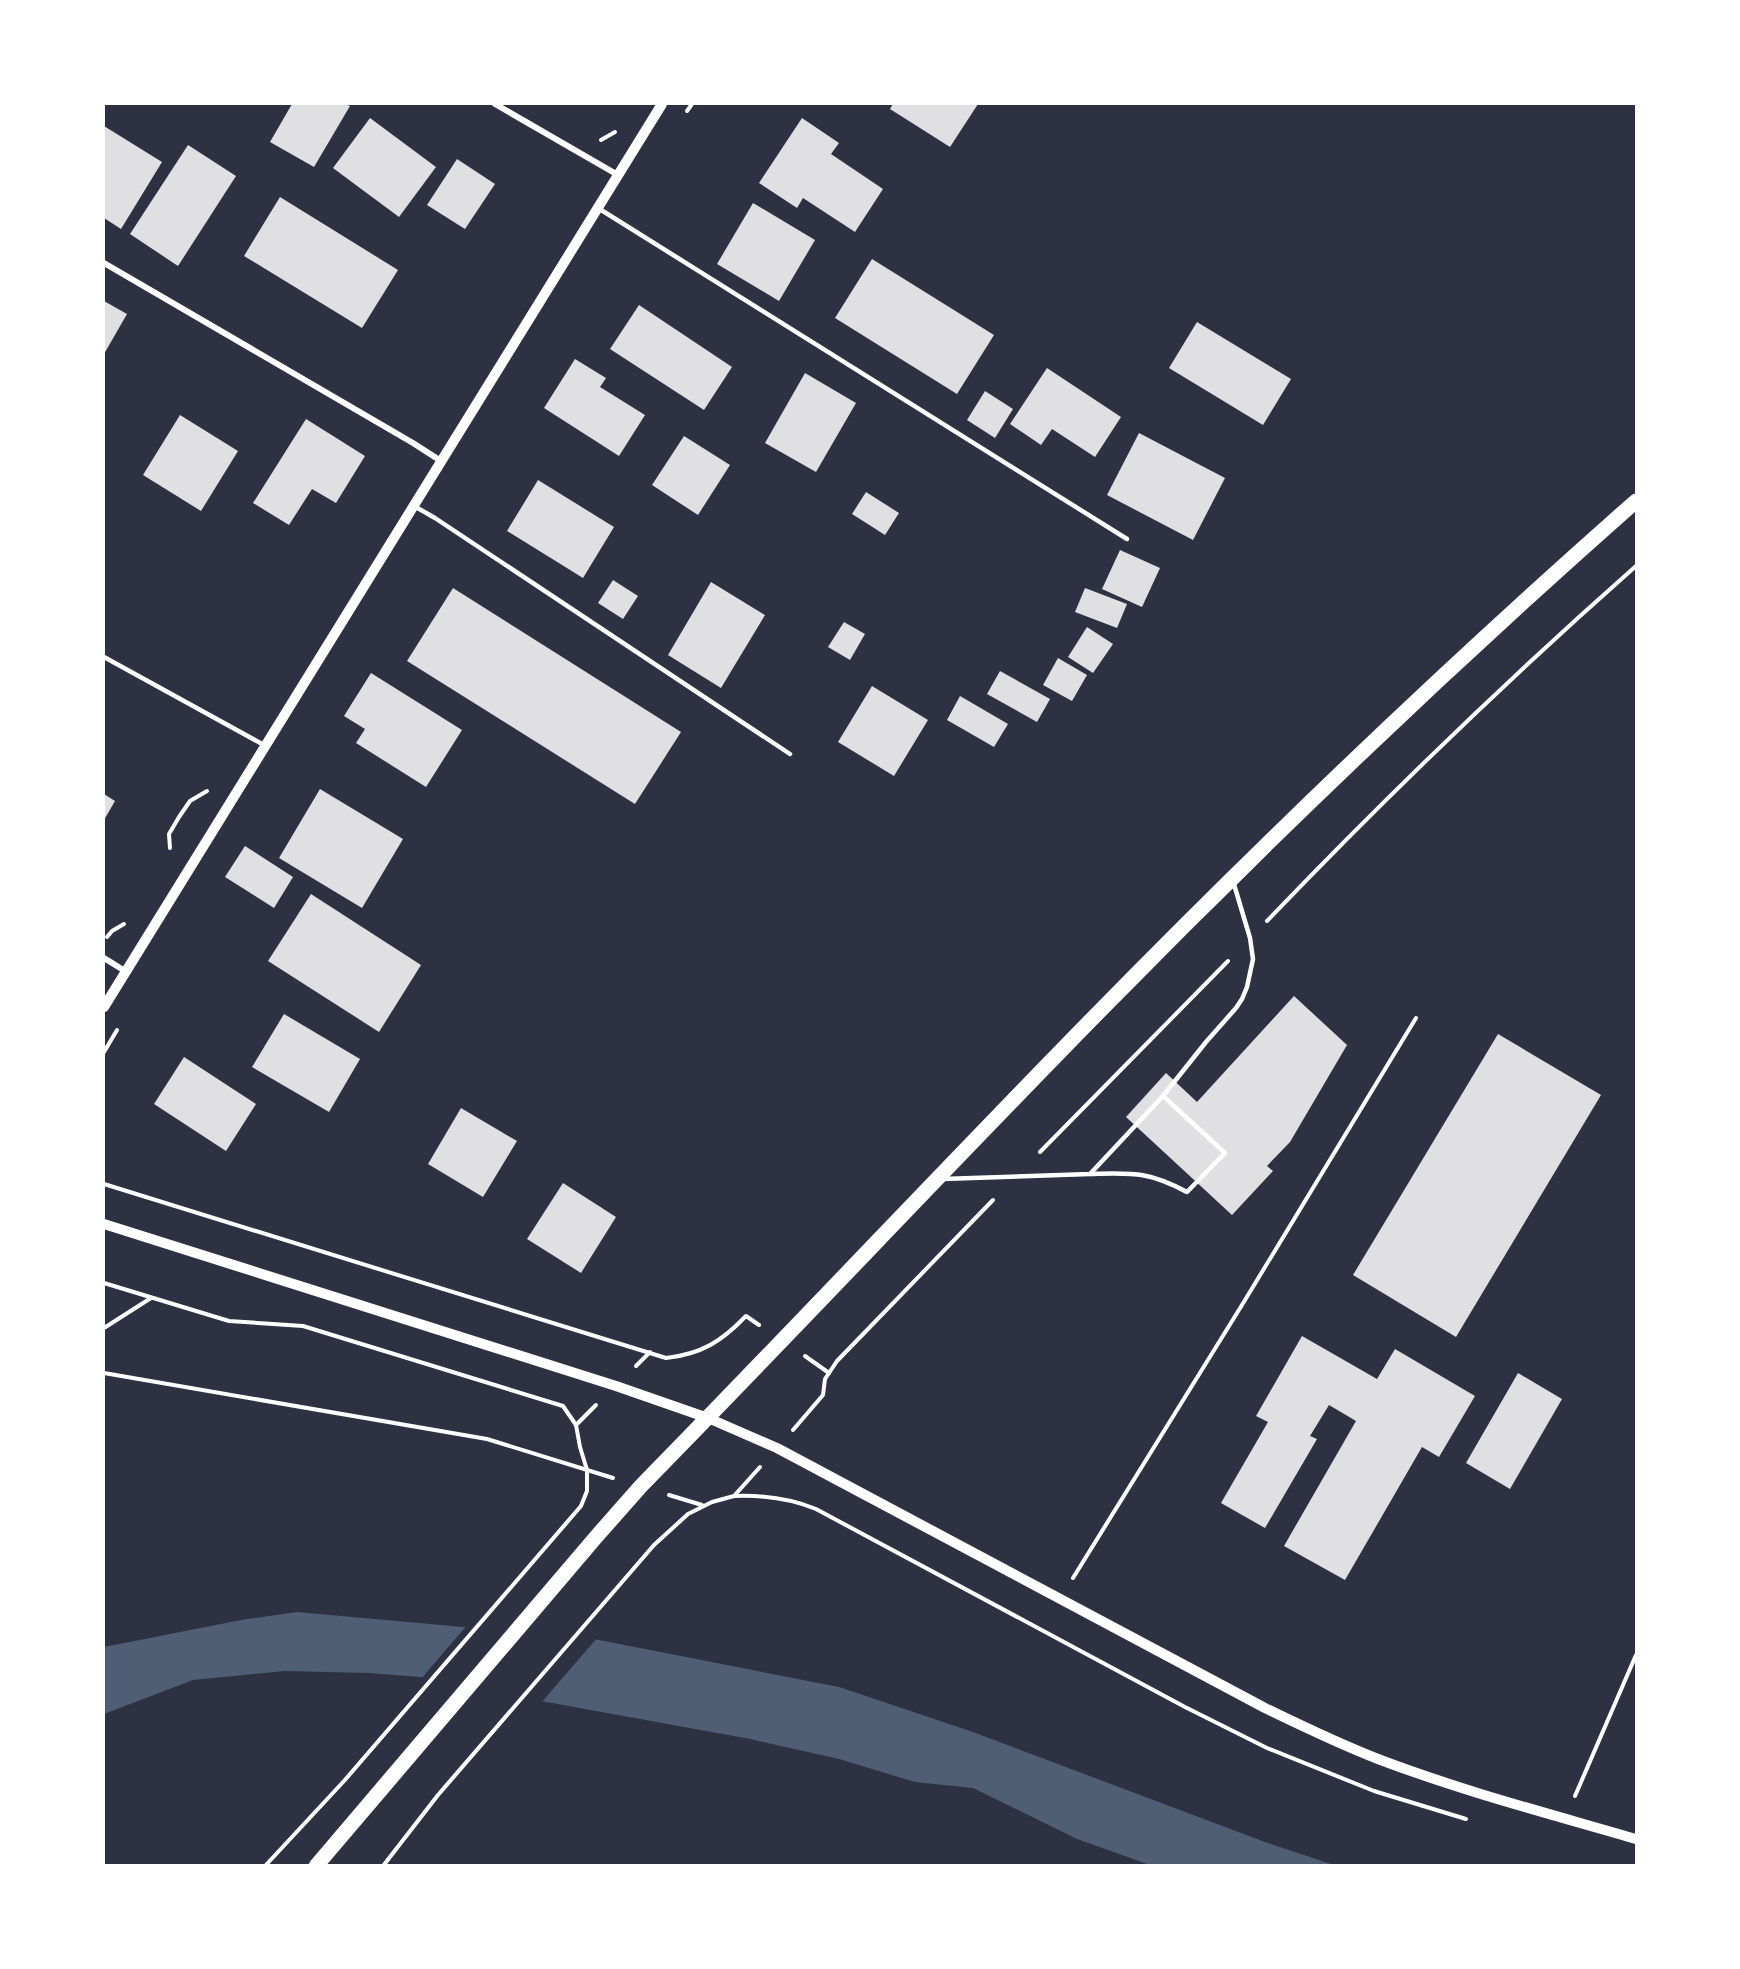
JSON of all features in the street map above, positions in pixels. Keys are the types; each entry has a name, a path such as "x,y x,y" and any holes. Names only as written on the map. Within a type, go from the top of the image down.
{"main road":[{"path":"316,1866 596,1537 936,1179 1233,878 1449,669 1636,501"}],"street":[{"path":"495,104 618,175"},
{"path":"104,1007 662,104"},
{"path":"104,263 441,461"},
{"path":"104,958 125,971"},
{"path":"104,1224 616,1386 708,1418 777,1448 1265,1708 1326,1737 1378,1759 1464,1789 1636,1839"}],"lane":[{"path":"597,208 1127,539"},
{"path":"413,506 435,518 790,754"},
{"path":"104,657 265,746"},
{"path":"1090,1174 1163,1096 1236,1008 1247,987 1253,959 1250,938 1233,878"},
{"path":"936,1179 1135,1173 1151,1176 1187,1192 1225,1153 1163,1096"}],"path":[{"path":"1060,1599 1249,1295 1416,1018"},
{"path":"104,1184 666,1358 693,1354 728,1335 746,1316 755,1322"},
{"path":"104,1283 229,1321 303,1326 563,1406 576,1425 587,1470 587,1491 580,1506 344,1781 264,1866"},
{"path":"104,1329 152,1298"},
{"path":"804,1419 823,1395 825,1379 844,1353"},
{"path":"807,1358 829,1373"},
{"path":"104,1373 487,1439 587,1470"},
{"path":"383,1866 438,1795 654,1545 688,1514 704,1505 734,1496 751,1477"},
{"path":"1566,1819 1636,1655"}],"water":[{"path":"297,1612 594,1639 839,1687 973,1732 1265,1842 1334,1865 1150,1865 1077,1839 973,1788 915,1782 839,1759 750,1739 421,1677 285,1671 193,1680 104,1714 104,1647 241,1620"}],"pier":[{"path":"469,1623 598,1637 540,1704 420,1680"}],"building":[{"path":"292,104 345,104 350,106 314,167 270,142"},
{"path":"893,104 978,104 950,147 890,109"},
{"path":"370,118 436,167 399,217 333,168"},
{"path":"802,118 839,143 831,154 883,189 855,232 803,198 797,208 759,183"},
{"path":"104,126 162,162 121,229 104,218"},
{"path":"188,145 236,176 178,266 130,234"},
{"path":"457,159 495,184 465,229 427,205"},
{"path":"280,197 398,270 362,328 244,256"},
{"path":"753,203 815,240 779,301 717,264"},
{"path":"872,259 994,335 957,394 835,318"},
{"path":"104,301 127,314 104,354"},
{"path":"639,305 732,367 704,410 610,349"},
{"path":"1197,322 1291,379 1263,425 1169,368"},
{"path":"575,359 606,378 600,387 645,415 619,456 544,408"},
{"path":"1047,368 1121,417 1095,457 1052,429 1041,445 1010,424"},
{"path":"805,373 856,403 816,472 765,443"},
{"path":"985,391 1013,409 995,438 967,420"},
{"path":"180,415 238,451 201,511 143,475"},
{"path":"306,419 365,456 336,503 312,489 289,525 253,503"},
{"path":"1139,433 1225,478 1193,540 1107,495"},
{"path":"684,436 730,465 698,515 652,485"},
{"path":"538,480 614,527 583,578 507,531"},
{"path":"866,492 899,513 885,535 852,514"},
{"path":"1120,550 1160,568 1142,607 1102,589"},
{"path":"613,580 638,596 623,619 598,603"},
{"path":"711,582 765,615 721,688 668,655"},
{"path":"453,588 681,732 635,804 407,661"},
{"path":"1085,588 1127,604 1117,628 1075,612"},
{"path":"844,622 865,634 850,660 828,647"},
{"path":"1087,627 1113,644 1093,673 1068,657"},
{"path":"1058,658 1087,675 1072,701 1043,685"},
{"path":"1000,671 1050,699 1037,722 987,694"},
{"path":"371,673 462,730 426,787 356,743 365,729 344,716"},
{"path":"872,686 928,720 894,776 838,742"},
{"path":"960,696 1008,724 994,747 947,720"},
{"path":"320,789 403,839 362,908 279,858"},
{"path":"104,794 115,801 104,820"},
{"path":"245,846 293,877 274,908 225,877"},
{"path":"311,894 421,965 379,1032 268,961"},
{"path":"1294,996 1347,1045 1290,1142 1267,1166 1273,1171 1232,1215 1126,1117 1166,1073 1197,1102"},
{"path":"284,1014 360,1059 329,1112 252,1067"},
{"path":"1498,1034 1601,1095 1456,1337 1353,1275"},
{"path":"184,1057 256,1104 226,1151 154,1104"},
{"path":"461,1108 517,1141 483,1197 428,1164"},
{"path":"563,1183 616,1217 581,1273 527,1239"},
{"path":"1302,1336 1377,1379 1395,1349 1475,1396 1439,1457 1422,1447 1345,1580 1284,1546 1356,1421 1329,1405 1310,1436 1317,1439 1265,1528 1221,1503 1268,1422 1256,1416"},
{"path":"1518,1373 1562,1399 1510,1489 1466,1463"}]}
